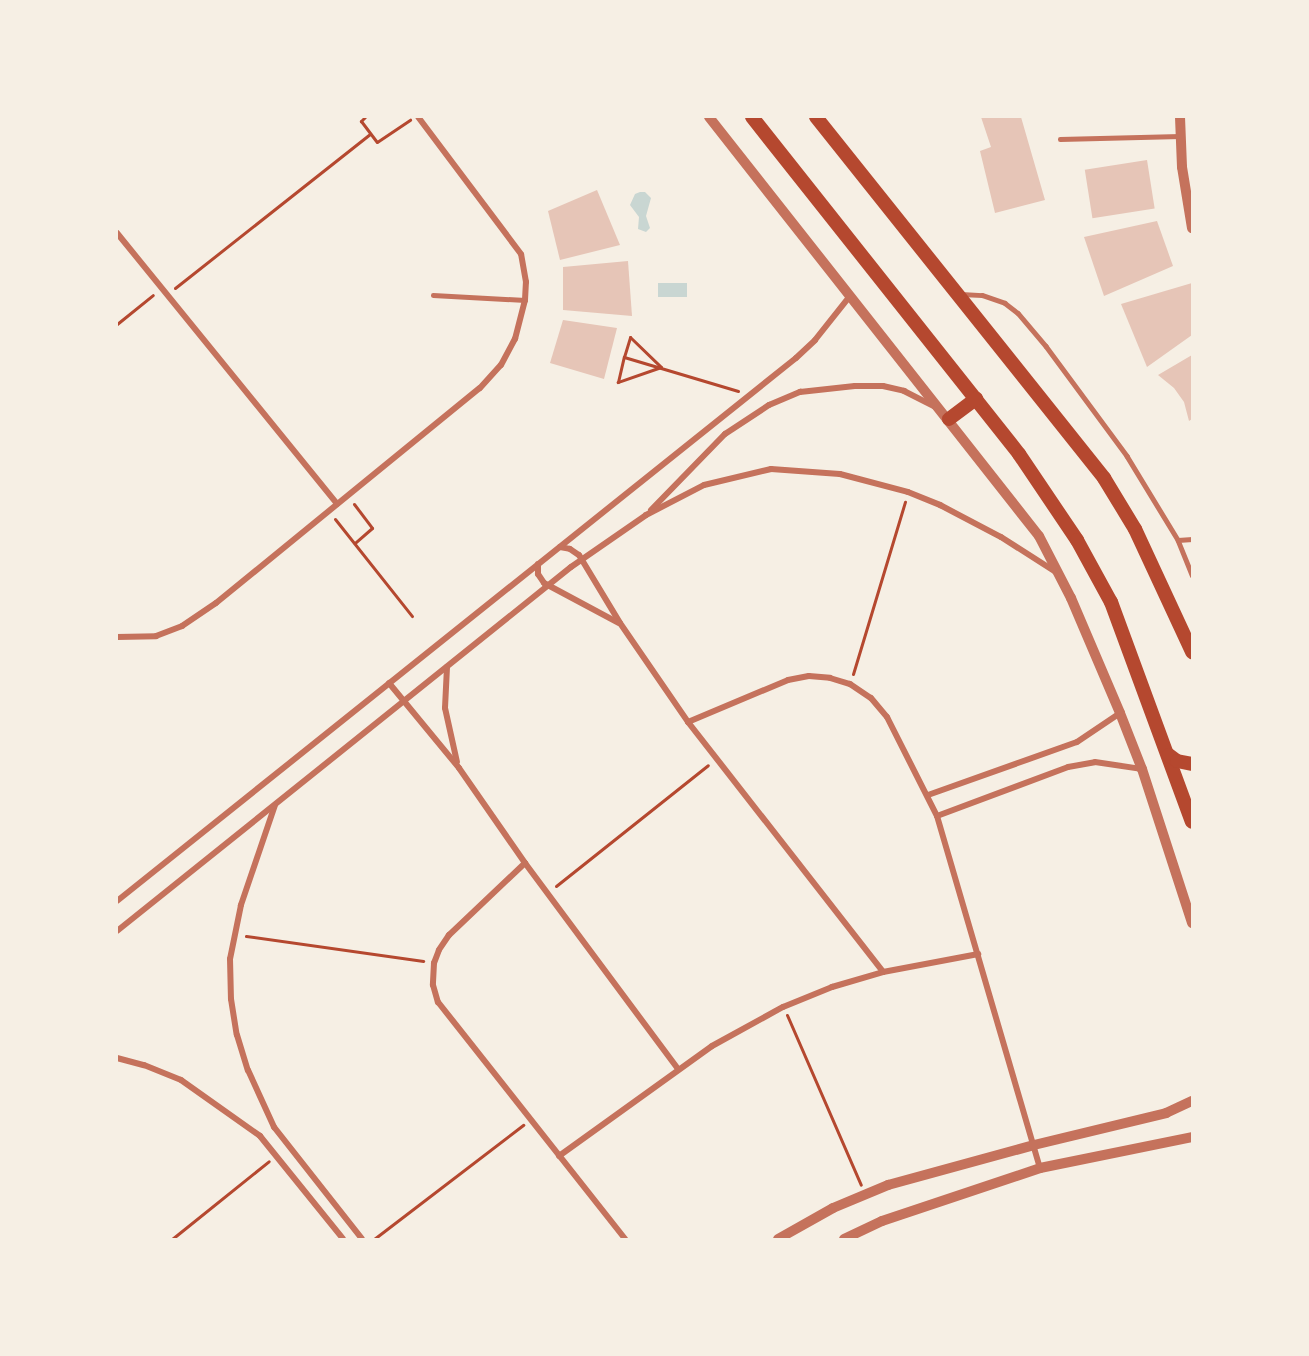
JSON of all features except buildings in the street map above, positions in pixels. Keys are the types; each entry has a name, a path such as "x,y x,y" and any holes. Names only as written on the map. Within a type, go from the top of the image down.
{"main road":[{"path":"752,117 976,399 1051,498 1112,602 1192,822"},
{"path":"816,117 1104,478 1135,530 1192,652"},
{"path":"945,415 976,399"},
{"path":"1169,755 1177,761 1192,764"}],"street":[{"path":"117,637 156,636 182,626 216,603 480,388 501,365 515,339 525,300 526,282 520,254 418,117"},
{"path":"709,117 1026,517 1058,574 1120,713 1142,769 1192,923"},
{"path":"1180,117 1186,200 1192,228"},
{"path":"117,233 338,504"},
{"path":"117,901 750,394 815,340 851,296"},
{"path":"646,515 725,434 769,405 800,392 855,386 895,388 945,415"},
{"path":"117,931 582,559 646,515 704,485 771,469 840,474 908,492 971,520 1058,574"},
{"path":"560,547 570,549 582,559 620,623 688,722 883,972"},
{"path":"538,564 540,578 548,586 620,623"},
{"path":"447,667 445,698 448,729 459,768"},
{"path":"688,722 788,680 819,677 850,684 871,698 887,717 937,816 1040,1168"},
{"path":"389,683 459,768 525,863 678,1069"},
{"path":"928,795 1077,742 1120,713"},
{"path":"937,816 1068,767 1095,762 1142,769"},
{"path":"276,803 241,905 234,934 230,959 231,999 237,1035 248,1070 274,1127 362,1239"},
{"path":"525,863 449,935 434,963 433,985 438,1002 625,1239"},
{"path":"559,1156 678,1069 738,1030 783,1007 832,987 883,972 978,954"},
{"path":"117,1058 144,1065 181,1080 260,1136 277,1154 342,1239"},
{"path":"778,1239 801,1223 865,1195 938,1170 1166,1113 1192,1101"},
{"path":"844,1239 882,1221 1040,1168 1192,1137"},
{"path":"277,1154 287,1146"}],"lane":[{"path":"1060,139 1181,136"},
{"path":"958,295 970,293 994,298 1018,313 1100,416 1178,540 1192,575"},
{"path":"433,295 525,300"},
{"path":"1178,540 1192,539"}],"path":[{"path":"365,117 361,120 378,142 418,117"},
{"path":"167,294 370,134"},
{"path":"117,324 162,288"},
{"path":"630,337 662,367 618,382 630,337"},
{"path":"624,357 750,394"},
{"path":"850,684 908,492"},
{"path":"348,496 372,528 355,544"},
{"path":"328,511 412,616"},
{"path":"547,893 716,758"},
{"path":"234,934 434,963"},
{"path":"783,1007 865,1195"},
{"path":"374,1239 530,1119"},
{"path":"172,1239 277,1154"}],"shaded area":[{"path":"645,192 651,198 646,216 650,228 646,232 638,229 639,217 630,205 635,194"},
{"path":"658,283 687,283 687,297 658,297"}]}
